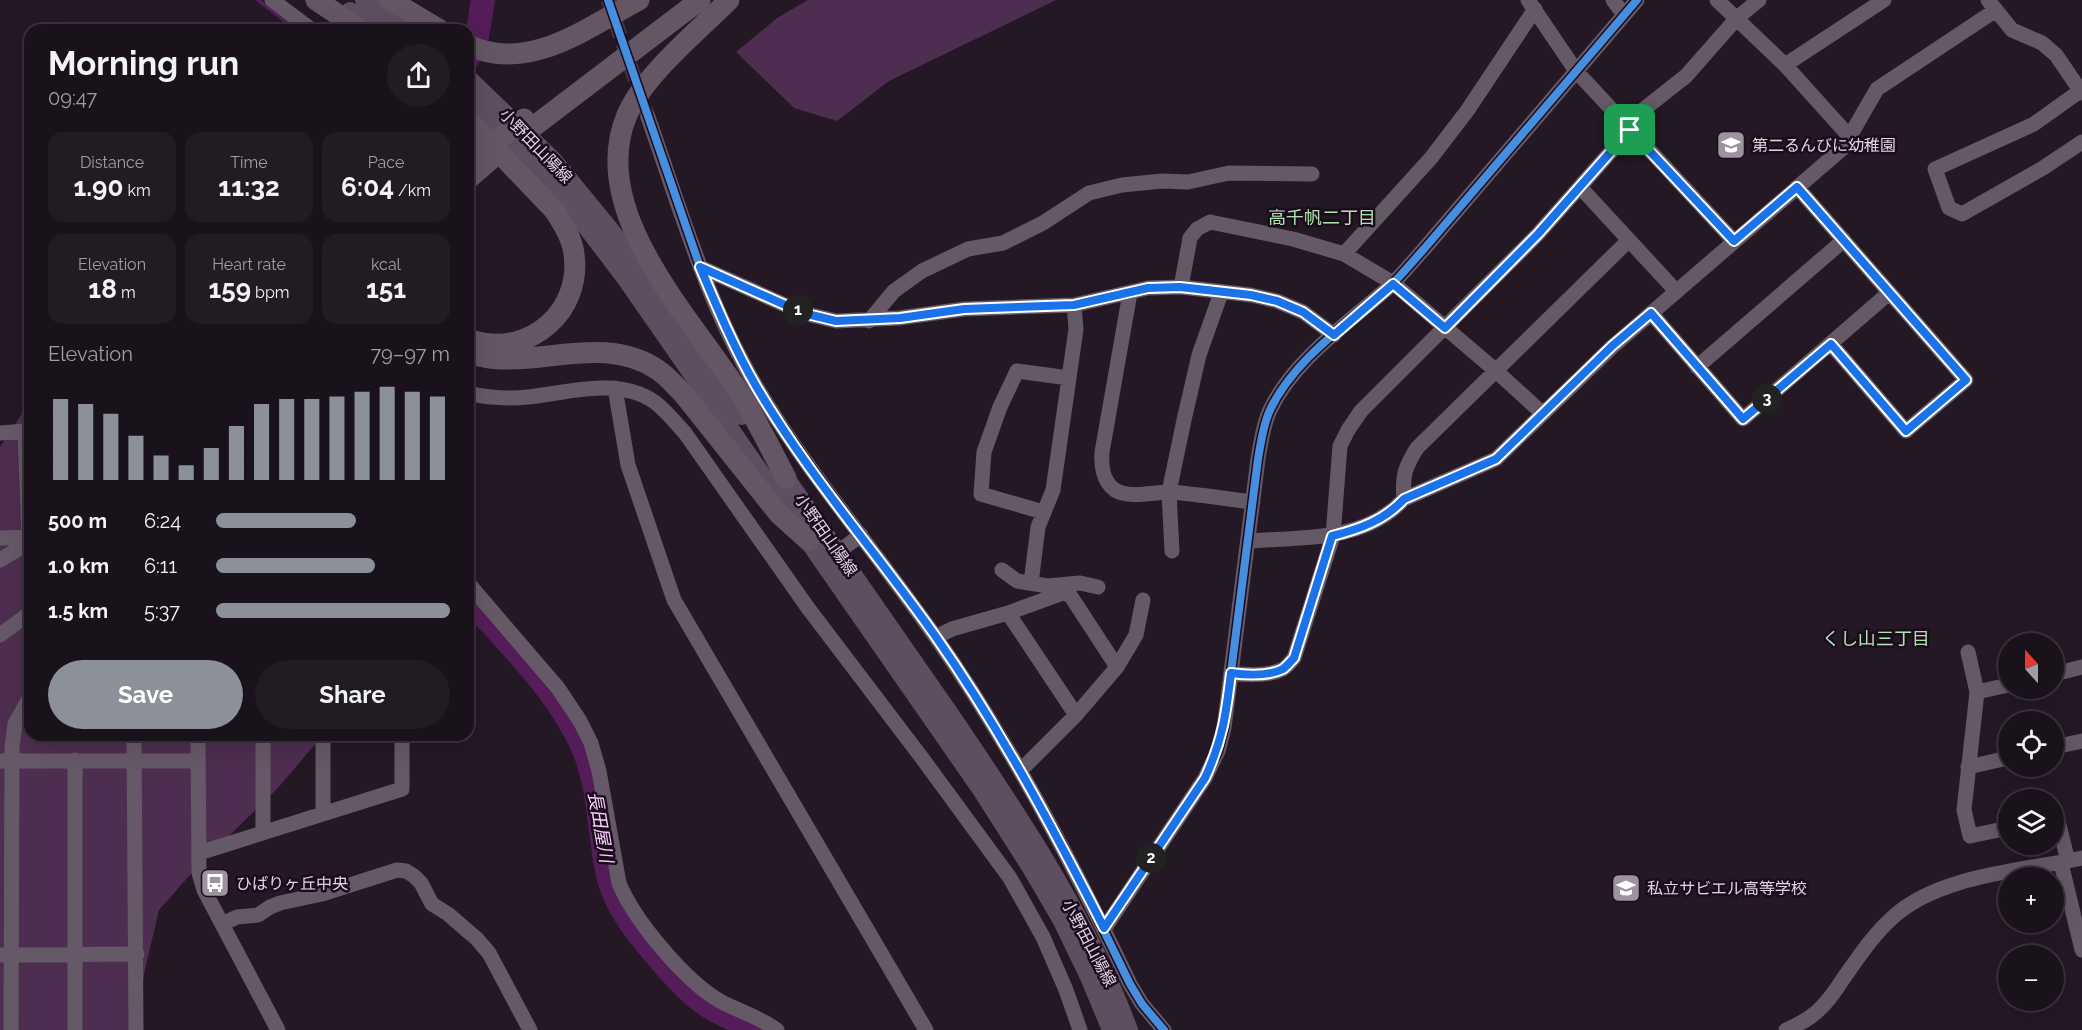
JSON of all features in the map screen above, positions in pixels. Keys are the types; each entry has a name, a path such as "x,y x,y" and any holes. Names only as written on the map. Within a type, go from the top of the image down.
{"highway":[{"path":"316,0 352,24"},
{"path":"390,0 430,24"},
{"path":"474,47 504,54 534,51 576,34 639,0"},
{"path":"529,123 683,0"},
{"path":"480,159 700,0"},
{"path":"729,0 660,68 637,98 627,115 619,140 619,185 624,208 646,258 741,395 786,478"},
{"path":"474,126 555,211 570,238 575,266 567,303 545,329 531,337 510,344 488,344 474,340"},
{"path":"474,354 499,359 599,351 619,353 649,364 678,388 706,420 779,514 809,541"}],"main road":[{"path":"333,0 369,24"},
{"path":"364,0 398,24"},
{"name":"小野田山陽線","path":"474,84 553,160 612,232 838,552 992,776 1043,856 1114,990 1129,1030"},
{"name":"小野田山陽線","path":"474,106 541,172 626,279 974,779 1062,921 1089,976 1111,1030"}],"street":[{"path":"272,0 304,24"},
{"path":"1614,0 1624,15"},
{"path":"1104,928 1205,778 1218,751 1224,728 1261,440 1269,412 1294,371 1393,284 1637,0"},
{"path":"1717,0 1785,65 1849,136"},
{"path":"1231,673 1247,675 1269,672 1284,668 1294,658 1332,536 1340,446 1361,411 1538,234 1630,130 1634,117 1686,76 1737,18 1759,0"},
{"path":"1785,65 1884,0"},
{"path":"1344,254 1431,158 1467,111 1531,5 1576,71 1734,241"},
{"path":"1249,541 1332,536 1376,521 1393,510 1404,499 1496,459 1612,346 1843,148 1877,89 1992,5 2012,30 2042,43 2056,55 2081,92 2034,124 1935,169 1948,208 1962,214 2043,168 2082,142"},
{"path":"648,117 700,267 727,331 756,386 807,462 936,637 997,729 1060,841 1130,984 1142,1004 1164,1030"},
{"path":"869,321 894,291 922,271 968,249 1003,243 1043,223 1089,194 1122,185 1162,181 1188,182 1229,173 1312,174"},
{"path":"1580,187 1676,291"},
{"path":"1797,187 1966,380 1906,431 1831,344"},
{"path":"1180,287 1190,238 1197,229 1210,222 1293,239 1344,254 1393,284 1542,413"},
{"path":"1697,367 1844,240"},
{"path":"1404,499 1402,480 1406,465 1417,448 1628,241"},
{"path":"700,267 803,313 836,321 869,321 964,309 1074,305 1148,288 1180,287 1251,295 1277,301 1303,312 1334,335"},
{"path":"1130,293 1101,465 1106,481 1114,489 1127,494 1170,492 1253,502"},
{"path":"1172,551 1170,492 1199,355 1221,293"},
{"path":"1651,313 1743,419 1889,293"},
{"path":"1031,583 1038,527 1053,490 1076,329 1074,305"},
{"path":"1043,512 981,494 984,452 1000,407 1017,372 1069,378"},
{"path":"474,394 500,398 529,397 582,388 615,388 654,402 685,433 808,608 990,848 1028,908 1043,937 1080,1030"},
{"path":"615,388 628,465 674,600 926,1030"},
{"path":"0,432 24,431"},
{"path":"838,552 861,535"},
{"path":"0,538 24,537"},
{"path":"0,560 24,544"},
{"path":"1002,570 1017,581 1048,586 1080,583 1098,587"},
{"path":"474,590 558,688 588,736 599,771 620,883 635,915 698,987 777,1030"},
{"path":"936,637 952,629 1008,613 1063,593 1070,596 1117,667"},
{"path":"1021,770 1076,715 1117,667 1136,635 1143,600"},
{"path":"1008,613 1076,715"},
{"path":"0,634 24,617"},
{"path":"1968,652 1977,692 1964,810 1970,836 1998,830"},
{"path":"2064,672 2082,667"},
{"path":"1977,692 1998,687"},
{"path":"11,1030 6,955 6,761 15,724 24,708"},
{"path":"134,741 136,1030"},
{"path":"198,741 199,873 204,890 278,1030"},
{"path":"263,741 263,832"},
{"path":"323,741 323,814"},
{"path":"199,854 402,789 402,741"},
{"path":"2064,745 2082,741"},
{"path":"75,760 75,1030"},
{"path":"1968,767 1998,760"},
{"path":"6,761 198,761"},
{"path":"2064,841 2070,861 2082,950"},
{"path":"1786,1030 1814,1014 1833,994 1880,930 1914,901 1937,889 1966,880 2070,861"},
{"path":"222,924 237,917 258,915 280,903 322,894 397,870 406,871 421,883 432,904 466,928 489,953 530,1030"},
{"path":"6,955 137,954"}],"shaded area":[{"path":"808,0 1056,0 889,81 837,121 794,108 736,52 777,18"},
{"path":"24,410 24,741 318,741 277,789 197,867 159,910 144,974 137,1030 0,1030 0,447"}],"waterway":[{"path":"258,0 289,24"},
{"name":"長田屋川","path":"474,44 483,0"},
{"name":"長田屋川","path":"474,605 547,688 574,728 584,750 593,780 608,875 616,899 629,921 660,960 693,994 718,1012 759,1030"}],"tunnel":[{"path":"608,0 648,117"}],"cycle path":[{"path":"608,0 700,267 727,331 756,385 807,462 936,637 997,729 1060,841 1130,984 1142,1004 1164,1030"},
{"path":"1104,929 1205,778 1218,751 1224,728 1260,446 1270,410 1280,392 1308,358 1403,273 1637,0"}],"place":[{"name":"第二るんびに幼稚園","path":"1731,145"},
{"name":"ひばりヶ丘中央","path":"215,883"},
{"name":"私立サビエル高等学校","path":"1626,888"}],"district":[{"name":"高千帆二丁目","path":"1322,217"},
{"name":"くし山三丁目","path":"1876,638"}],"route":[{"path":"1630,130 1734,241 1797,187 1966,380 1906,431 1831,344 1743,419 1651,313 1612,346 1496,459 1404,499 1393,510 1376,521 1332,536 1294,658 1284,668 1269,672 1247,675 1231,673 1224,728 1218,751 1205,778 1104,928 1060,841 997,729 936,637 807,462 756,386 727,331 700,267 803,313 836,321 869,321 964,309 1074,305 1148,288 1180,287 1251,295 1277,301 1303,312 1334,335 1393,284 1445,328 1538,234 1630,130"}]}
